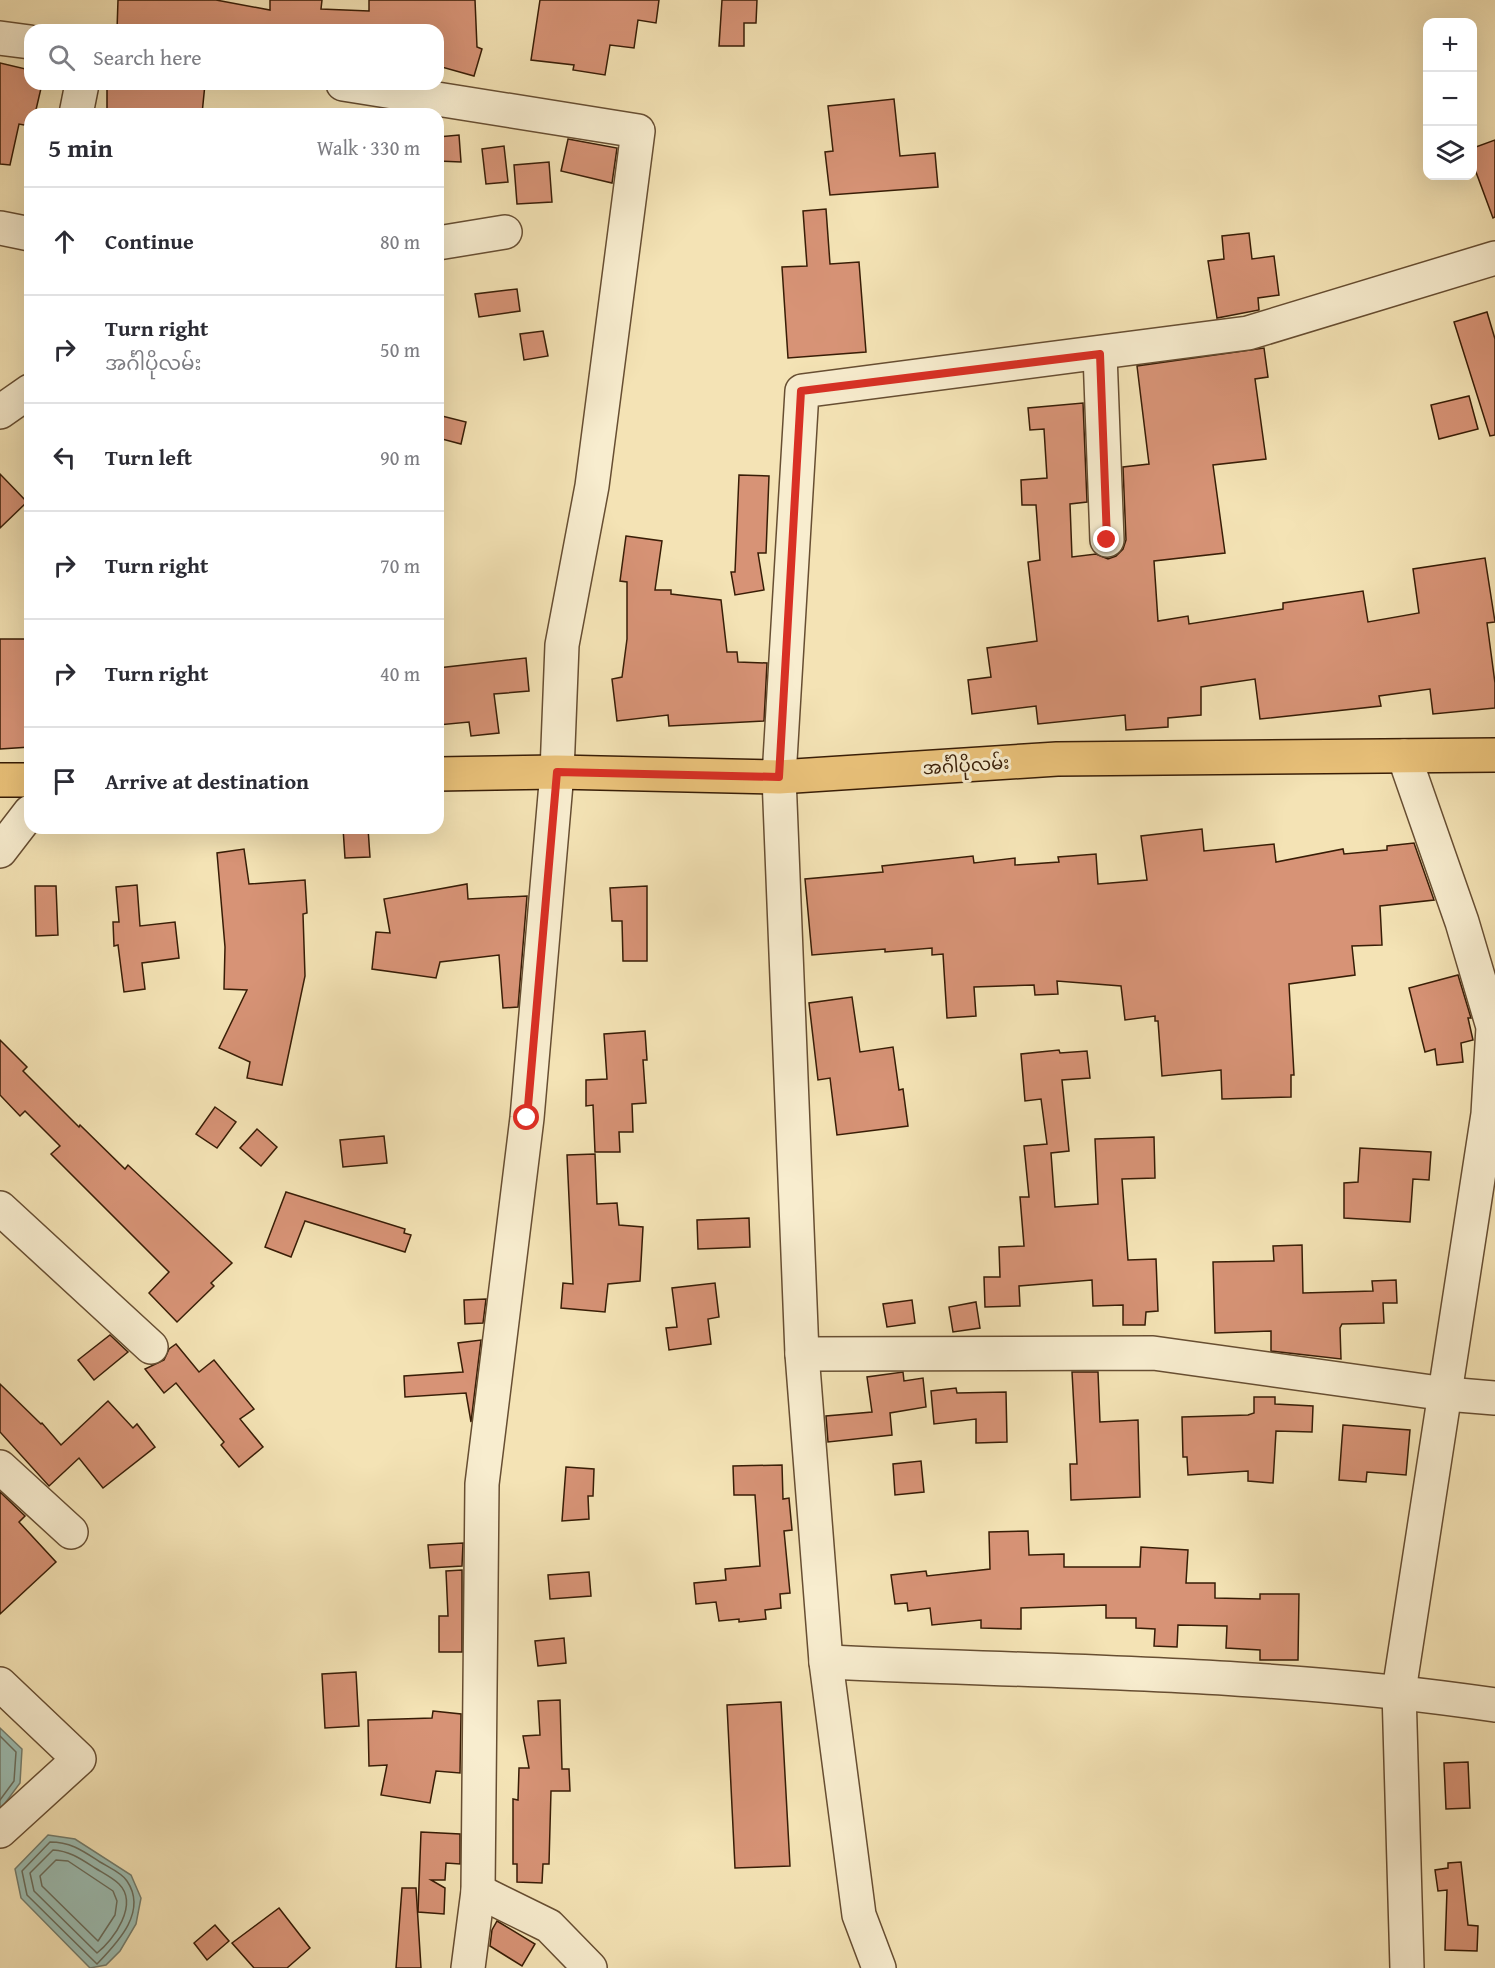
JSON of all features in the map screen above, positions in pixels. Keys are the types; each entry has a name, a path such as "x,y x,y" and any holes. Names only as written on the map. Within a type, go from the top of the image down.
{"main road":[{"name":"အင်္ဂါပိုလမ်း","path":"444,774 557,772 779,777 1057,759 1495,755"},
{"path":"0,780 24,780"}],"street":[{"path":"0,38 24,41"},
{"path":"77,108 81,90"},
{"path":"381,90 638,131 592,486 562,645 557,772 527,1118 482,1484 478,1891 468,1968"},
{"path":"0,228 24,233"},
{"path":"444,242 505,232"},
{"path":"879,1968 859,1915 826,1662 802,1354 779,777 801,391 1248,333 1495,258"},
{"path":"1100,354 1107,540"},
{"path":"0,412 24,395"},
{"path":"1404,756 1462,922 1493,1027 1488,1114 1399,1691 1407,1968"},
{"path":"0,851 24,820"},
{"path":"0,1208 151,1347"},
{"path":"802,1354 1153,1353 1446,1394 1495,1398"},
{"path":"0,1467 71,1532"},
{"path":"826,1662 1189,1678 1399,1691 1495,1705"},
{"path":"0,1684 80,1759 0,1831"},
{"path":"478,1891 549,1926 590,1968"}],"water":[{"path":"0,1728 22,1749 20,1783 0,1810"},
{"path":"48,1835 75,1839 131,1875 141,1898 136,1924 120,1951 106,1965 90,1968 21,1898 15,1869"}],"building":[{"path":"118,0 216,0 270,10 270,0 322,0 321,9 369,11 369,0 475,0 477,47 482,49 474,76 444,68 444,24 117,24"},
{"path":"540,0 659,0 656,23 638,20 634,48 610,45 605,75 573,70 574,65 531,60"},
{"path":"722,0 757,0 756,23 744,23 744,46 719,46"},
{"path":"0,63 24,69 24,90 41,90 36,108 24,108 24,125 19,124 10,165 0,164"},
{"path":"107,90 204,90 203,108 107,108"},
{"path":"894,99 900,156 935,153 938,187 830,195 825,152 833,151 828,106"},
{"path":"459,135 461,162 444,161 444,136"},
{"path":"568,139 617,148 612,183 561,171"},
{"path":"1495,140 1495,217 1493,218 1477,175 1477,147"},
{"path":"504,146 508,182 486,184 482,149"},
{"path":"549,162 552,202 517,204 514,165"},
{"path":"826,209 830,264 859,262 866,352 788,358 782,267 807,266 803,211"},
{"path":"1249,233 1252,259 1274,256 1279,295 1258,298 1259,310 1217,318 1208,261 1224,259 1222,236"},
{"path":"517,289 520,311 479,317 475,294"},
{"path":"1487,312 1495,339 1495,435 1490,436 1454,322"},
{"path":"543,331 548,356 524,360 520,334"},
{"path":"1264,348 1268,377 1255,379 1266,459 1213,465 1225,553 1154,561 1158,621 1188,616 1189,624 1283,609 1283,603 1363,591 1368,622 1419,613 1413,569 1485,558 1495,622 1487,623 1495,683 1495,708 1433,714 1430,689 1379,696 1381,706 1260,719 1255,679 1201,687 1201,715 1168,718 1168,727 1126,730 1125,715 1038,724 1036,706 972,714 968,680 991,677 987,648 1037,641 1028,562 1040,560 1036,505 1022,505 1021,480 1047,478 1044,429 1030,430 1028,408 1083,403 1087,502 1070,504 1072,557 1096,554 1108,559 1116,556 1123,549 1126,540 1123,467 1149,464 1137,366"},
{"path":"1469,396 1478,429 1439,439 1431,405"},
{"path":"444,416 466,422 461,444 444,440"},
{"path":"0,474 24,499 24,505 0,528"},
{"path":"739,475 769,476 766,553 758,553 764,590 735,595 731,572 735,572"},
{"path":"626,536 662,541 655,590 671,590 671,594 721,600 727,652 737,652 738,662 767,663 764,721 669,726 668,715 617,721 612,679 622,677 627,639 627,582 620,581"},
{"path":"0,639 24,639 24,747 0,749"},
{"path":"526,658 529,691 494,694 499,733 471,736 469,722 444,724 444,667"},
{"path":"1202,829 1204,851 1274,844 1276,862 1343,849 1344,854 1387,850 1387,846 1414,843 1434,900 1380,906 1382,945 1352,946 1355,975 1289,984 1294,1075 1291,1075 1291,1097 1222,1099 1221,1070 1162,1076 1158,1021 1155,1021 1155,1016 1125,1020 1121,986 1057,981 1058,994 1035,995 1034,985 974,987 976,1016 947,1018 943,954 932,955 932,948 812,955 805,879 883,872 882,866 973,856 974,863 1015,858 1015,865 1059,862 1058,857 1096,854 1098,884 1147,880 1141,836"},
{"path":"343,834 368,834 370,857 345,858"},
{"path":"244,849 249,884 305,880 307,913 303,914 305,976 282,1085 247,1078 250,1062 219,1048 247,990 224,989 225,947 217,853"},
{"path":"467,884 468,899 527,896 518,1007 503,1008 499,955 440,962 436,978 372,969 376,932 390,933 384,899"},
{"path":"137,885 140,926 175,922 179,958 142,963 145,989 124,992 118,945 114,946 113,922 119,922 116,887"},
{"path":"35,886 56,886 58,935 36,936"},
{"path":"647,886 647,961 623,961 622,921 612,921 610,888"},
{"path":"1458,975 1471,1018 1468,1018 1473,1040 1461,1043 1463,1062 1437,1065 1435,1049 1425,1052 1409,988"},
{"path":"852,997 860,1052 893,1047 899,1090 903,1089 908,1126 837,1135 830,1078 818,1080 809,1003"},
{"path":"645,1031 647,1060 643,1060 646,1103 632,1104 633,1132 619,1132 620,1152 595,1152 593,1105 586,1106 586,1080 607,1079 604,1034"},
{"path":"0,1040 27,1067 23,1071 79,1127 80,1125 125,1169 128,1165 232,1263 211,1283 214,1286 177,1322 149,1293 169,1272 51,1154 60,1146 25,1111 20,1116 0,1095"},
{"path":"1059,1050 1060,1053 1087,1051 1090,1078 1062,1080 1069,1151 1051,1153 1055,1207 1098,1204 1095,1139 1154,1137 1155,1178 1122,1179 1128,1260 1156,1259 1158,1311 1146,1312 1145,1325 1123,1325 1123,1305 1093,1306 1092,1280 1019,1286 1020,1306 985,1307 984,1277 1000,1277 999,1247 1024,1246 1020,1197 1029,1197 1024,1146 1047,1144 1041,1099 1025,1101 1021,1054"},
{"path":"215,1107 236,1122 217,1148 196,1134"},
{"path":"257,1129 277,1147 261,1166 240,1148"},
{"path":"384,1136 387,1163 343,1167 340,1140"},
{"path":"1360,1148 1431,1152 1429,1180 1413,1179 1410,1222 1344,1218 1344,1183 1358,1182"},
{"path":"595,1154 597,1204 617,1203 619,1225 643,1227 640,1281 608,1284 605,1312 561,1308 563,1283 573,1284 567,1155"},
{"path":"286,1192 405,1229 404,1233 411,1235 405,1252 305,1221 291,1257 265,1247"},
{"path":"749,1218 750,1247 698,1249 697,1220"},
{"path":"1302,1245 1303,1293 1373,1291 1372,1281 1396,1280 1397,1303 1383,1303 1384,1323 1342,1324 1340,1328 1341,1359 1271,1351 1271,1331 1215,1333 1213,1262 1274,1261 1273,1246"},
{"path":"715,1283 719,1317 708,1319 711,1344 669,1350 666,1328 677,1327 672,1288"},
{"path":"486,1299 483,1323 465,1324 464,1300"},
{"path":"912,1300 915,1323 887,1327 883,1304"},
{"path":"976,1302 980,1328 953,1332 949,1307"},
{"path":"110,1335 128,1352 94,1380 78,1360"},
{"path":"481,1340 471,1422 466,1393 405,1397 404,1376 463,1372 458,1343"},
{"path":"176,1344 199,1372 214,1360 254,1409 240,1419 263,1447 239,1467 221,1445 224,1442 176,1383 164,1393 145,1369 164,1360 169,1349"},
{"path":"903,1372 904,1381 923,1378 926,1407 890,1413 892,1435 828,1442 826,1416 872,1412 867,1377"},
{"path":"1072,1372 1098,1372 1100,1422 1138,1420 1140,1497 1071,1500 1070,1464 1077,1464"},
{"path":"0,1384 42,1423 61,1445 108,1401 133,1428 137,1424 155,1447 103,1488 79,1458 49,1486 0,1432"},
{"path":"956,1388 957,1393 1006,1392 1007,1442 976,1443 976,1419 934,1424 931,1391"},
{"path":"1254,1397 1275,1397 1275,1404 1313,1406 1312,1432 1276,1431 1273,1483 1248,1481 1248,1471 1188,1475 1187,1457 1183,1457 1182,1417 1248,1415 1254,1413"},
{"path":"1343,1425 1410,1430 1406,1475 1367,1472 1366,1482 1339,1480"},
{"path":"921,1461 924,1492 895,1495 893,1464"},
{"path":"782,1465 783,1499 789,1498 792,1530 784,1531 790,1593 780,1594 781,1608 765,1610 766,1619 739,1622 739,1619 719,1621 716,1602 696,1604 694,1583 726,1580 725,1569 760,1566 755,1495 734,1495 733,1466"},
{"path":"566,1467 594,1469 593,1496 588,1496 589,1519 562,1521"},
{"path":"0,1492 25,1516 19,1522 56,1562 0,1614"},
{"path":"1028,1531 1029,1555 1064,1554 1064,1567 1140,1567 1141,1547 1188,1550 1186,1583 1215,1583 1215,1598 1260,1599 1260,1594 1299,1594 1298,1660 1260,1660 1260,1650 1226,1648 1227,1626 1178,1625 1177,1647 1154,1646 1155,1629 1136,1628 1136,1618 1106,1618 1106,1605 1021,1608 1021,1629 981,1628 981,1620 932,1625 930,1608 908,1611 907,1603 895,1604 891,1575 926,1571 927,1576 990,1569 989,1532"},
{"path":"463,1543 462,1566 430,1568 428,1545"},
{"path":"462,1570 462,1652 439,1652 439,1616 448,1616 446,1571"},
{"path":"589,1572 591,1596 550,1599 548,1575"},
{"path":"564,1638 566,1663 538,1666 535,1641"},
{"path":"356,1672 359,1726 325,1728 322,1674"},
{"path":"560,1700 562,1769 569,1769 570,1791 551,1791 549,1864 543,1864 542,1883 517,1882 517,1864 513,1864 513,1799 518,1800 519,1768 529,1768 523,1736 540,1735 538,1701"},
{"path":"781,1702 790,1866 735,1868 727,1705"},
{"path":"433,1711 461,1714 460,1773 436,1771 430,1803 381,1795 387,1765 369,1766 368,1720 432,1718"},
{"path":"1468,1762 1470,1808 1446,1809 1444,1763"},
{"path":"421,1832 460,1834 460,1864 446,1863 445,1880 431,1880 445,1888 444,1914 418,1912"},
{"path":"1461,1862 1468,1925 1478,1926 1477,1951 1445,1950 1447,1890 1438,1891 1435,1870 1448,1868 1448,1863"},
{"path":"402,1888 416,1888 421,1968 396,1968"},
{"path":"279,1908 310,1948 287,1968 254,1968 232,1943"},
{"path":"497,1921 535,1944 522,1966 490,1946 492,1930"},
{"path":"215,1925 229,1941 207,1960 194,1943"}],"route":[{"path":"527,1118 557,772 779,777 801,391 1100,354 1107,540"}]}
